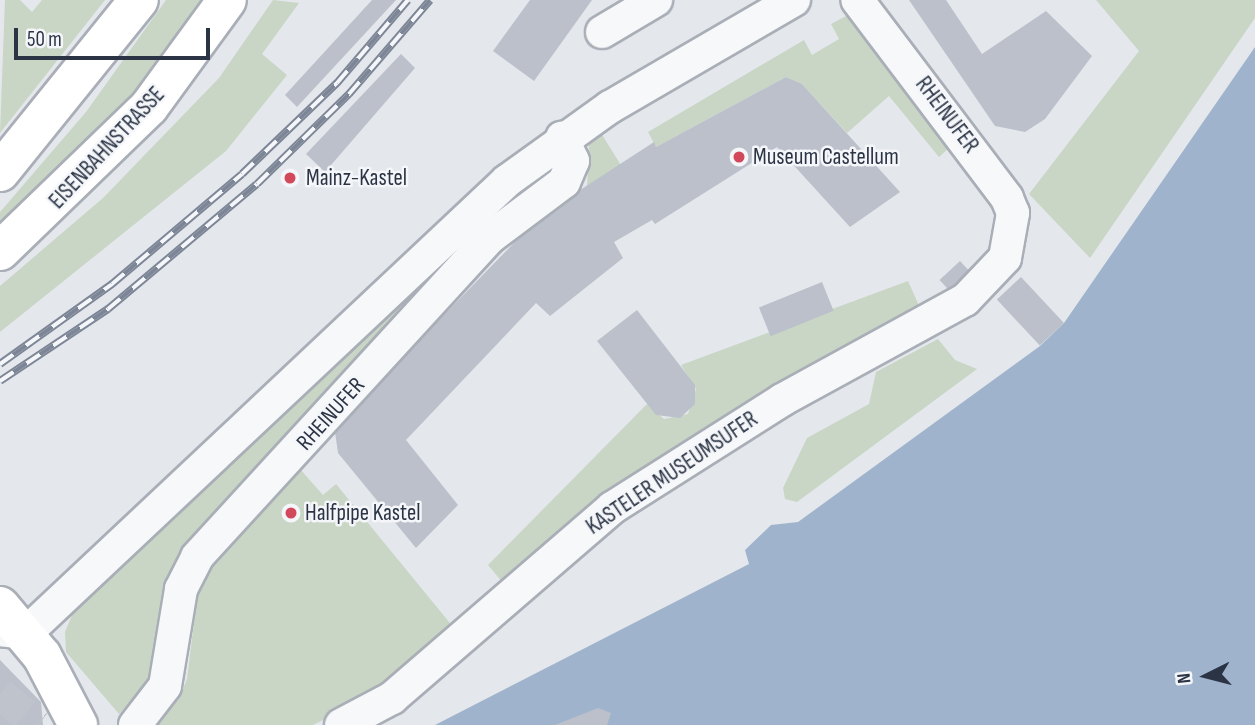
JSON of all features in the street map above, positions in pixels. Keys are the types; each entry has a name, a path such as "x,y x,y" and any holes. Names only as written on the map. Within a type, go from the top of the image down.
{"main road":[{"path":"0,172 139,0"},
{"name":"EISENBAHNSTRASSE","path":"0,251 149,107 227,0"},
{"path":"0,606 19,646 76,725"}],"street":[{"path":"602,32 656,0"},
{"name":"RHEINUFER","path":"19,646 507,181 562,137 794,0"},
{"name":"RHEINUFER","path":"857,0 1007,198 1012,241"},
{"name":"RHEINUFER","path":"135,725 165,686 181,589 197,557 488,239 564,182 573,161 562,137"},
{"name":"KASTELER MUSEUMSUFER","path":"341,725 392,698 612,508 772,406 965,300 1005,258 1012,241"}],"green space":[{"path":"5,0 20,0 32,12 42,0 105,0 0,133"},
{"path":"166,0 211,0 154,79 0,230 0,212 86,112"},
{"path":"273,0 299,3 262,54 287,75 226,151 0,332 0,286 103,198 219,78"},
{"path":"1096,0 1255,0 1255,18 1090,258 1029,194 1139,51"},
{"path":"848,15 953,144 939,157 889,96 847,133 802,84 786,77 656,147 648,132 804,40 812,55 839,39 831,24"},
{"path":"601,133 622,167 587,188 589,142"},
{"path":"546,161 559,167 182,553 162,592 150,678 119,714 66,652 65,632 77,603"},
{"path":"908,281 921,310 688,439 605,497 503,583 488,565 647,404 664,419 688,414 696,389 681,365"},
{"path":"938,339 955,360 977,369 797,502 785,499 783,488 807,438 869,404 876,372"},
{"path":"300,469 323,495 336,484 454,628 375,694 313,725 155,725 179,699 187,679 198,590 217,555"}],"water":[{"path":"1255,47 1255,725 435,725 749,564 745,550 771,525 798,522 1040,346 1064,323"}],"building":[{"path":"372,0 396,0 297,107 285,95"},
{"path":"530,0 592,0 534,81 493,51"},
{"path":"909,0 946,0 982,54 1046,11 1092,56 1045,119 1025,132 995,126"},
{"path":"401,54 415,68 325,172 306,154"},
{"path":"786,77 802,84 900,192 850,227 777,147 655,224 652,220 614,242 623,258 550,316 536,303 406,440 458,505 416,548 338,453 335,432 342,420 540,216 654,142 656,147"},
{"path":"960,261 971,273 950,292 940,280"},
{"path":"1021,277 1064,323 1040,346 997,300"},
{"path":"822,282 834,311 771,336 759,307"},
{"path":"637,310 695,385 695,404 680,418 656,415 597,341"},
{"path":"0,660 41,702 43,725 0,725"},
{"path":"598,708 611,713 607,725 555,725"}],"tunnel":[{"path":"0,694 38,725"}],"railway":[{"path":"0,364 112,284 242,174 337,83 408,0"},
{"path":"0,381 108,309 257,184 349,94 430,0"}],"place":[{"name":"Museum Castellum","path":"739,157"},
{"name":"Mainz-Kastel","path":"290,178"},
{"name":"Halfpipe Kastel","path":"291,513"}]}
